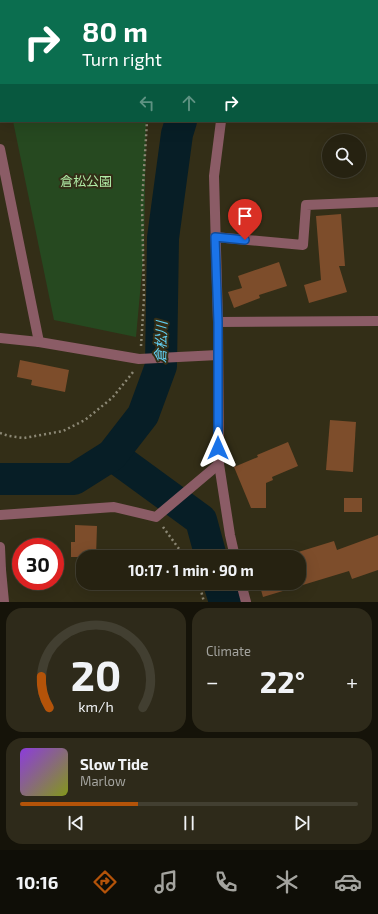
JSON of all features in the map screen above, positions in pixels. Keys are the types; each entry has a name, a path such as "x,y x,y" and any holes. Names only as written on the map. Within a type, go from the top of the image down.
{"street":[{"path":"221,122 214,176 218,322 219,464 233,550"},
{"path":"0,150 38,342"},
{"path":"215,237 303,245 306,205 378,202"},
{"path":"218,322 378,321"},
{"path":"0,338 38,342 139,359 218,355"},
{"path":"0,515 114,507 156,517 219,464"},
{"path":"0,547 4,602"},
{"path":"243,590 246,602"}],"path":[{"path":"0,433 24,438 63,431 85,420 116,393 130,376 139,359 142,341 144,298 142,203 148,122"},
{"path":"156,517 179,550"},
{"path":"201,590 204,602"}],"green space":[{"name":"倉松公園","path":"13,122 146,122 144,249 136,337 54,320"}],"building":[{"path":"341,214 345,266 339,266 347,292 309,303 304,285 321,280 316,216"},
{"path":"279,262 287,286 259,295 260,298 234,308 228,292 242,288 238,276"},
{"path":"20,360 69,370 65,392 31,385 32,380 17,377"},
{"path":"330,420 356,422 353,472 326,470"},
{"path":"288,442 298,466 272,477 273,480 266,483 266,508 251,508 234,467 258,457 257,455"},
{"path":"344,498 362,498 362,512 344,512"},
{"path":"75,525 97,526 96,550 76,550 76,557 71,557 71,542 75,542"},
{"path":"378,535 378,570 352,579 349,571 306,584 306,550 305,550 334,541 337,550"},
{"path":"261,590 286,590 263,597"}],"waterway":[{"name":"倉松川","path":"0,479 74,479 112,455 143,415 161,366 163,238 177,134 181,122"},
{"path":"112,455 201,520 209,550"},
{"path":"221,590 225,602"}],"route":[{"path":"218,448 218,322 215,237 245,240"}]}
